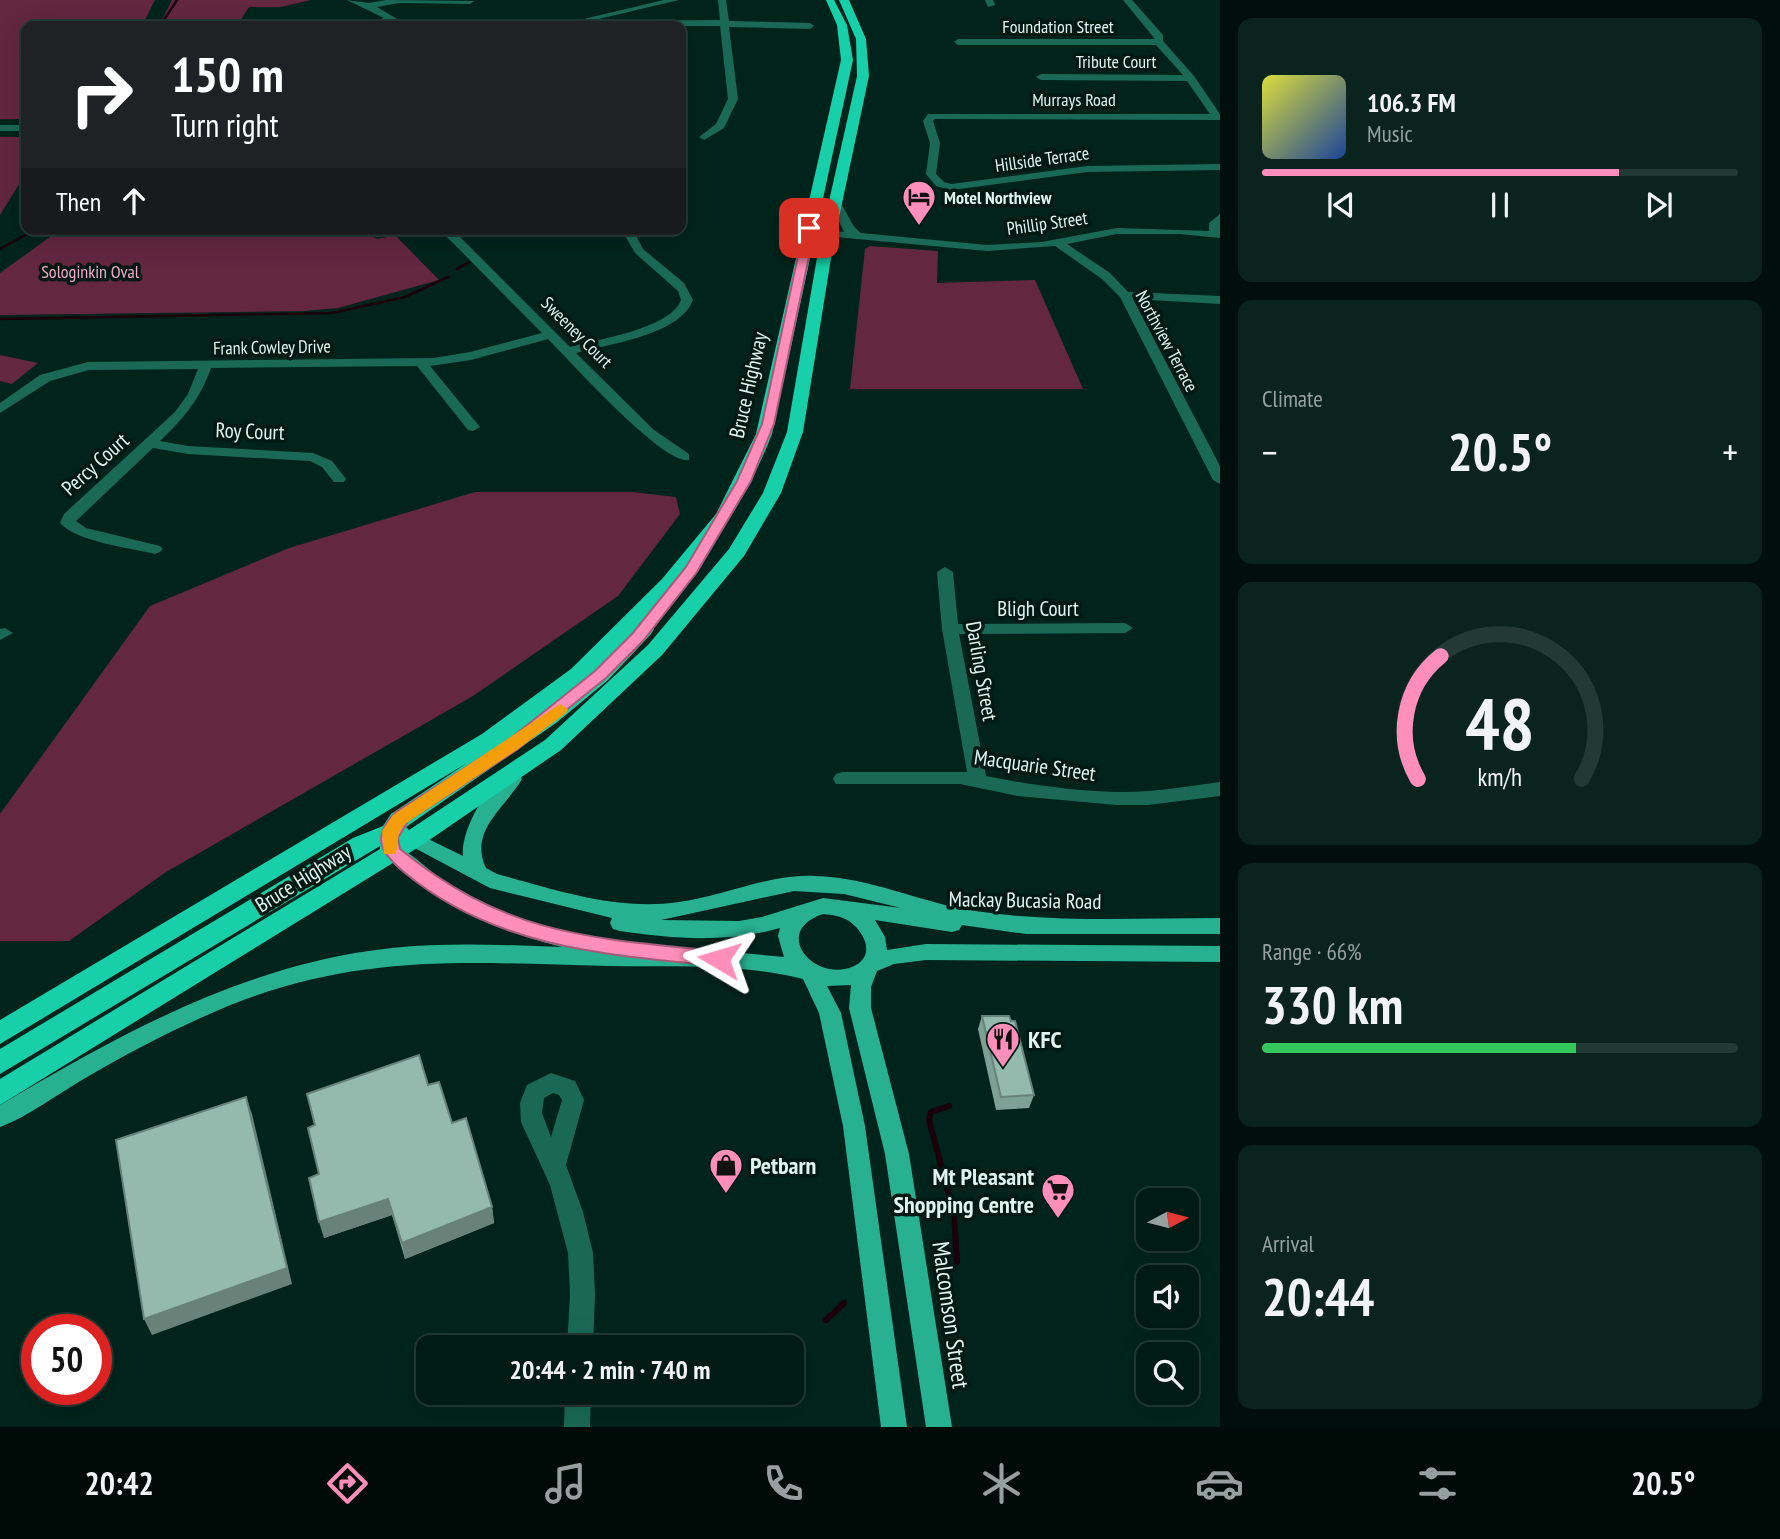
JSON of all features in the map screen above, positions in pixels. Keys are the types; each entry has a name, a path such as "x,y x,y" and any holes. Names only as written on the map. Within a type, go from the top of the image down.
{"highway":[{"name":"Bruce Highway","path":"0,1033 373,811 517,720 578,674 621,634 724,516 752,464 768,424 786,330 847,60 842,25 830,0"},
{"path":"0,1063 361,844 414,839 553,745 605,699 669,635 737,552 758,519 780,475 794,432 827,240 837,205 863,76 861,39 844,0"},
{"path":"786,330 800,307 815,240 827,240"},
{"path":"391,843 402,817 513,745 601,675 643,631 692,569 724,516"},
{"name":"Bruce Highway","path":"0,1093 391,843"}],"main road":[{"path":"553,745 497,793 485,809 472,849 474,864 484,877 590,906 636,914 681,910 771,886 821,883 865,891 952,914 1036,926"},
{"path":"414,839 484,877 547,905 584,915 663,929 743,930 775,924 807,909 831,906 856,914 872,930 876,951 870,965"},
{"path":"391,843 451,897 516,926 588,945 719,959"},
{"name":"Mackay Bucasia Road","path":"831,906 971,926 1220,926"},
{"path":"807,909 796,917 787,934 791,953 808,971 830,1013 854,1126 894,1427"},
{"path":"0,1117 160,1024 244,989 340,963 454,951 769,962 829,978 845,978 870,965 926,952 1220,954"},
{"name":"Malcomson Street","path":"870,965 862,983 860,1008 897,1154 939,1427"}],"street":[{"path":"351,0 369,6 394,21"},
{"path":"369,6 398,0 470,1"},
{"path":"580,21 674,0"},
{"path":"704,137 720,127 733,99 722,0"},
{"path":"1127,0 1156,30 1160,37 1158,42 1191,78 1200,97 1219,117"},
{"path":"381,21 389,19"},
{"path":"686,24 810,26"},
{"name":"Foundation Street","path":"959,42 1158,42"},
{"name":"Tribute Court","path":"1041,76 1191,78"},
{"name":"Murrays Road","path":"928,118 942,115 1219,117"},
{"name":"Hillside Terrace","path":"928,118 935,143 931,174 940,184 951,187 1087,169 1220,167"},
{"path":"0,128 21,128"},
{"path":"837,205 846,228 859,237"},
{"path":"1218,235 1215,223 1220,217"},
{"name":"Phillip Street","path":"878,240 987,248 1056,241 1087,234 1148,230 1218,235"},
{"name":"Sweeney Court","path":"451,235 649,433 684,457"},
{"path":"569,351 670,322 685,309 687,300 680,285 633,246 630,235"},
{"path":"827,240 859,237 878,240"},
{"path":"827,240 878,240"},
{"name":"Northview Terrace","path":"1056,241 1106,276 1125,295 1220,480"},
{"path":"1125,295 1220,300"},
{"name":"Frank Cowley Drive","path":"0,409 31,386 70,370 88,366 421,363 464,357 552,334"},
{"path":"421,363 473,427"},
{"name":"Percy Court","path":"155,549 62,524 189,405 206,365"},
{"name":"Roy Court","path":"151,443 200,450 294,454 327,464 338,479"},
{"name":"Darling Street","path":"945,572 950,629 977,778"},
{"name":"Bligh Court","path":"950,629 1125,628"},
{"name":"Macquarie Street","path":"842,779 977,778 1018,789 1109,798 1148,798 1220,789"},
{"path":"555,1164 576,1232 582,1264 580,1335"},
{"path":"577,1427 578,1405"}],"green space":[{"path":"0,0 155,0 144,21 21,21 21,119 0,119"},
{"path":"172,0 311,0 281,7 249,7 240,21 162,21"},
{"path":"0,137 21,137 21,181 0,215"},
{"name":"Sologinkin Oval","path":"53,235 370,235 378,239 395,235 439,280 338,308 304,311 0,315 0,273"},
{"path":"870,246 938,251 937,283 1035,280 1083,389 850,389 865,249"},
{"path":"0,355 38,363 12,384 0,381"},
{"path":"475,492 632,492 676,497 680,514 618,596 473,696 166,872 69,941 0,941 0,814 150,606 289,548"}],"building":[{"name":"KFC","path":"982,1016 1009,1016 1011,1021 1015,1021 1034,1095 1001,1097"},
{"path":"419,1055 428,1085 439,1082 452,1123 466,1118 492,1207 402,1243 388,1199 319,1222 309,1178 319,1174 308,1128 315,1125 307,1094"},
{"path":"246,1097 287,1268 144,1319 116,1140"}],"waterway":[{"path":"163,21 177,0"},
{"path":"0,249 25,235"},
{"path":"457,269 469,262"},
{"path":"0,319 332,313 405,297 448,277"},
{"path":"949,1106 931,1112 929,1120 954,1214 957,1262"},
{"path":"826,1320 844,1303"}],"slow traffic":[{"path":"390,849 391,831 399,820 513,745 560,709"}],"place":[{"name":"Motel Northview","path":"919,227"},
{"name":"KFC","path":"1003,1069"},
{"name":"Petbarn","path":"726,1195"},
{"name":"Mt Pleasant Shopping Centre","path":"1058,1220"}],"route":[{"path":"719,959 588,945 516,926 451,897 431,884 391,852 389,838 394,825 402,817 532,732 601,675 637,637 692,569 744,481 768,424 809,228"}]}
